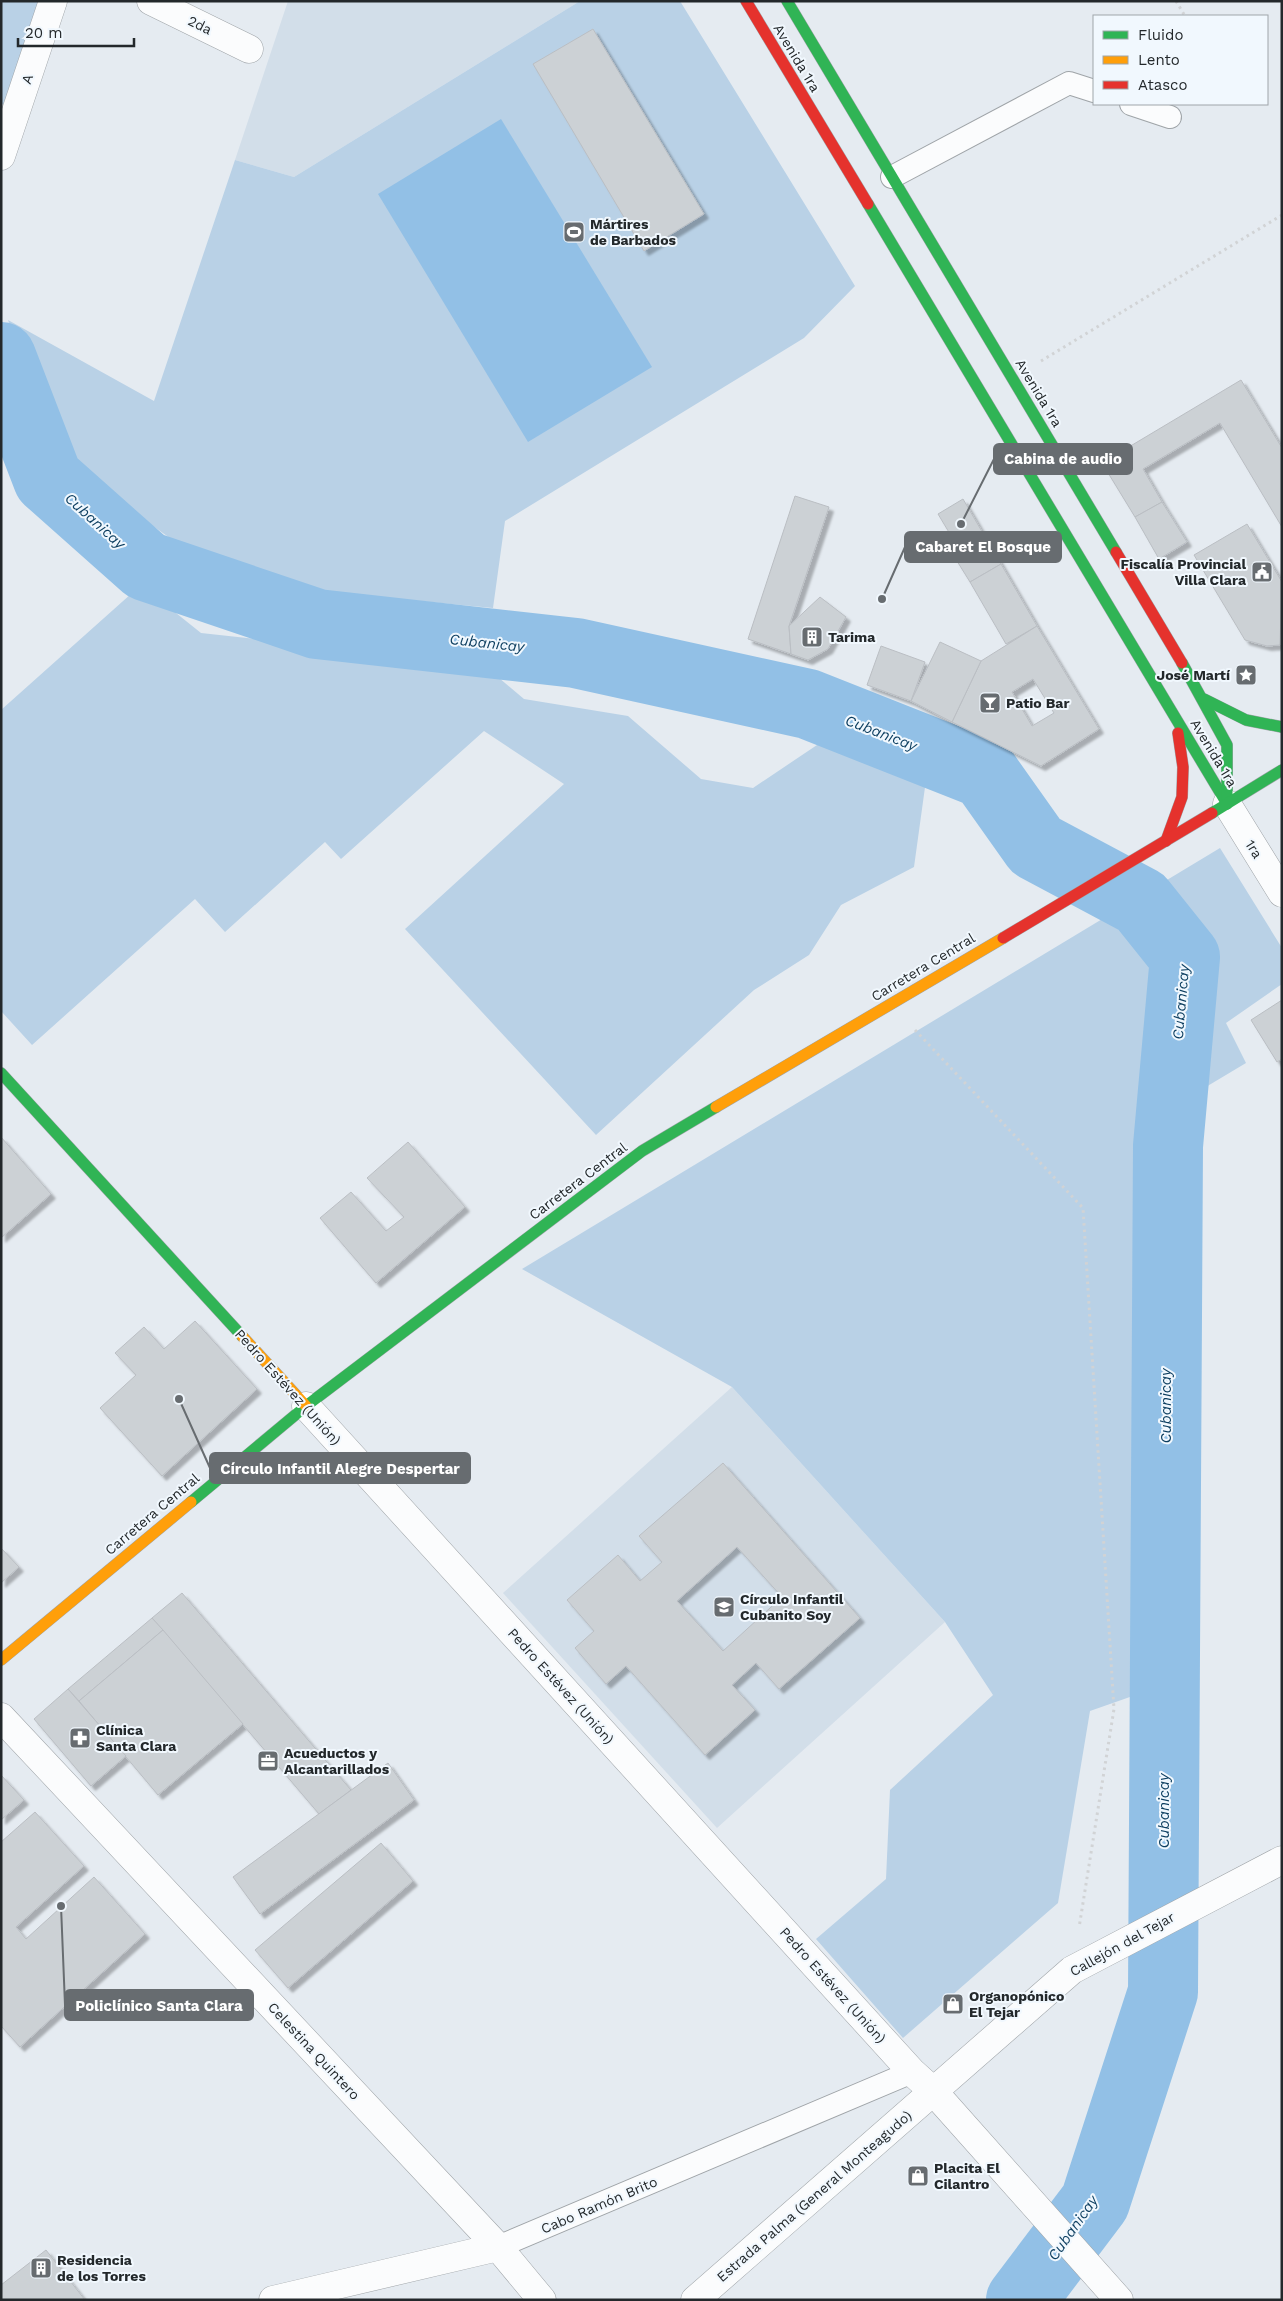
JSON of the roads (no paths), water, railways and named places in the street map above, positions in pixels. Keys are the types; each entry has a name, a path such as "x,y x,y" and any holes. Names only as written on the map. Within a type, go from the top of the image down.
{"main road":[{"name":"Avenida 1ra","path":"746,1 1227,804"},
{"name":"Avenida 1ra","path":"787,1 1204,699 1228,746 1227,804"},
{"path":"1204,699 1246,720 1282,727"},
{"path":"1166,841 1182,797 1183,767 1176,719"},
{"name":"Carretera Central","path":"1,1660 306,1406 642,1151 1166,841 1282,770"},
{"name":"Carretera Central","path":"1227,804 1264,795"},
{"name":"Pedro Estévez (Unión)","path":"1,1072 306,1406"}],"street":[{"name":"A","path":"1,156 53,1"},
{"name":"2da","path":"151,1 249,49"},
{"name":"1ra","path":"1227,804 1282,893"},
{"name":"Pedro Estévez (Unión)","path":"306,1406 912,2072 933,2091 1119,2300"},
{"name":"Celestina Quintero","path":"1,1717 498,2247 542,2300"},
{"name":"Callejón del Tejar","path":"933,2091 1072,1970 1282,1860"},
{"name":"Estrada Palma (General Monteagudo)","path":"695,2300 933,2091"},
{"name":"Cabo Ramón Brito","path":"273,2300 498,2247"}],"lane":[{"path":"892,176 1069,82 1093,91"},
{"path":"1134,105 1170,117"},
{"name":"Cabo Ramón Brito","path":"498,2247 912,2072"}],"water":[{"path":"501,119 652,367 528,442 378,194"}],"waterway":[{"name":"Cubanicay","path":"1,357 48,479 146,566 317,624 576,653 808,704 985,774 1036,846 1141,902 1185,957 1168,1146 1163,1992 1095,2202 1021,2300"}],"place":[{"name":"Mártires de Barbados","path":"574,232"},
{"name":"Cabina de audio","path":"961,524"},
{"name":"Fiscalía Provincial Villa Clara","path":"1262,572"},
{"name":"Cabaret El Bosque","path":"882,599"},
{"name":"Tarima","path":"812,637"},
{"name":"José Martí","path":"1246,675"},
{"name":"Patio Bar","path":"990,703"},
{"name":"Círculo Infantil Alegre Despertar","path":"179,1399"},
{"name":"Círculo Infantil Cubanito Soy","path":"724,1607"},
{"name":"Clínica Santa Clara","path":"80,1738"},
{"name":"Acueductos y Alcantarillados","path":"268,1761"},
{"name":"Policlínico Santa Clara","path":"61,1906"},
{"name":"Organopónico El Tejar","path":"953,2004"},
{"name":"Placita El Cilantro","path":"918,2176"},
{"name":"Residencia de los Torres","path":"41,2268"}]}
